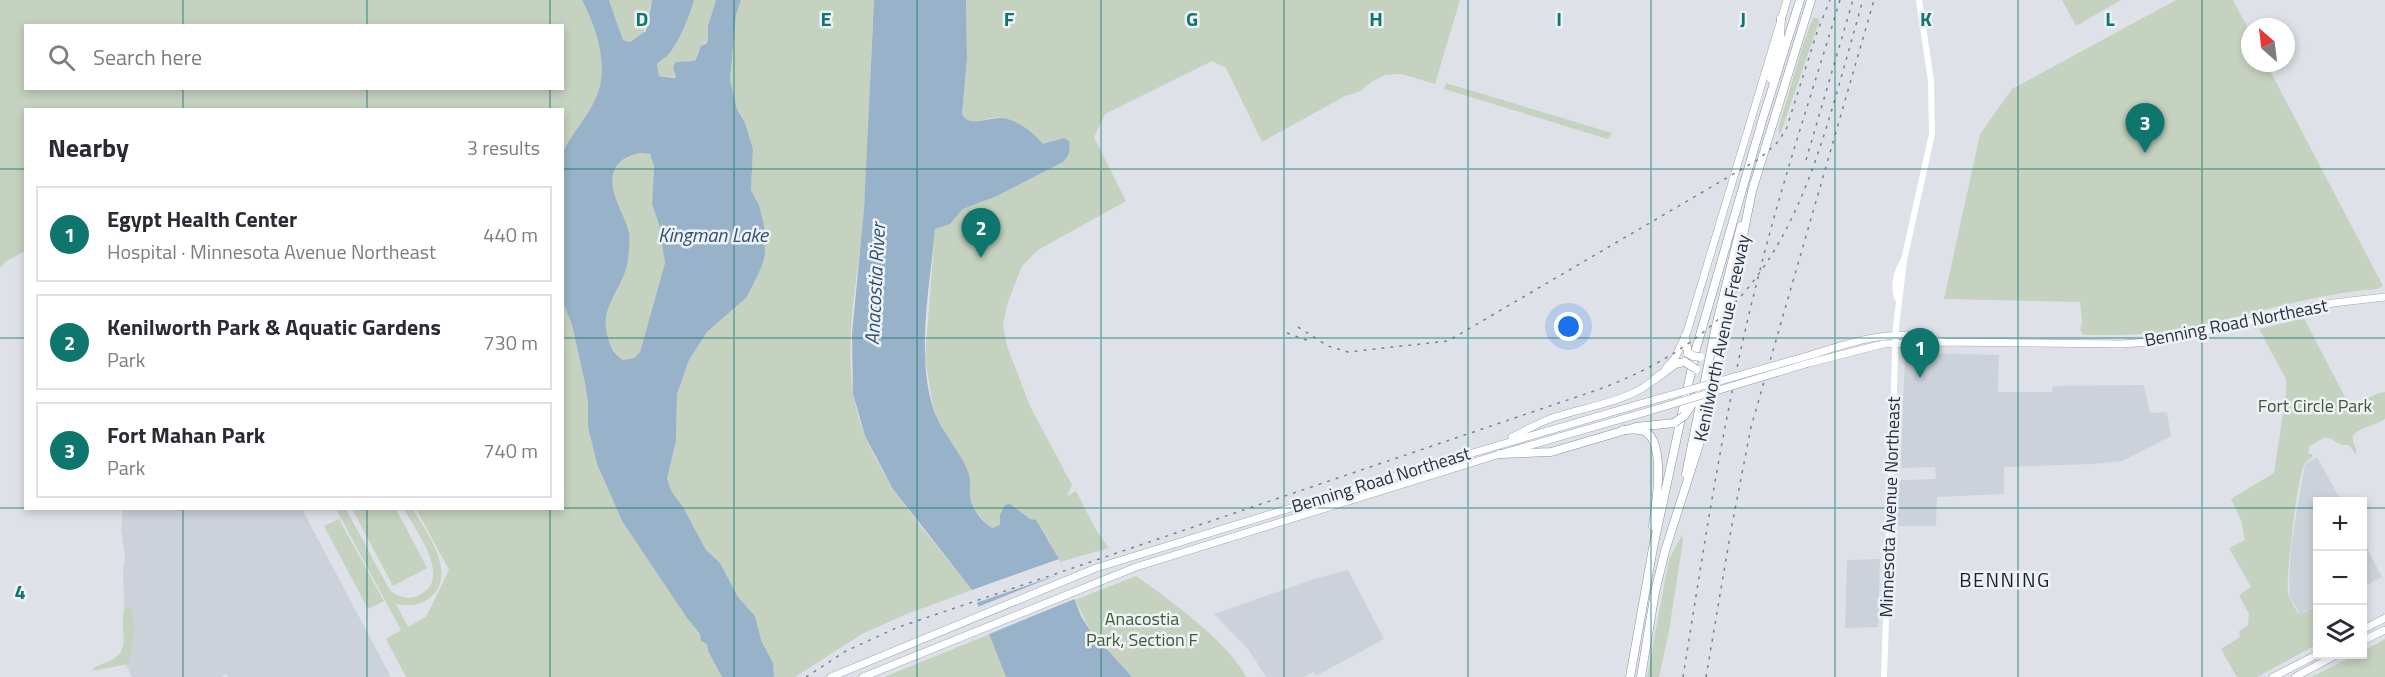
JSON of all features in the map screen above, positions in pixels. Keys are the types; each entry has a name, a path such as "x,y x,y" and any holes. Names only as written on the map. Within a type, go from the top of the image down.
{"highway":[{"name":"Kenilworth Avenue Freeway","path":"1630,675 1646,585 1696,349 1800,0"},
{"name":"Kenilworth Avenue Freeway","path":"1641,677 1655,592 1704,429 1752,191 1811,0"},
{"path":"1763,118 1780,39 1781,18"},
{"path":"1678,511 1710,351 1737,239 1752,191"},
{"path":"1685,337 1688,352 1693,356 1700,357 1710,351"},
{"path":"1655,380 1675,364 1685,362 1696,369 1702,388"},
{"path":"1500,454 1551,452 1623,430 1674,423 1684,416 1702,388"},
{"path":"1623,430 1634,429 1646,432 1657,448 1656,502 1646,585"}],"main road":[{"path":"1491,447 1552,418 1629,395 1655,380 1675,358 1685,337 1787,0"},
{"name":"Minnesota Avenue Northeast","path":"1884,677 1898,301 1896,281 1898,270 1904,260 1932,134 1931,81 1920,0"},
{"name":"Benning Road Northeast","path":"863,677 1142,565 1500,454 1869,346 1944,342 2111,344 2159,341 2332,303 2385,297"},
{"name":"Benning Road Northeast","path":"831,677 1096,568 1491,447 1868,338 1896,334 1944,342"},
{"path":"2367,627 2385,618"},
{"path":"2367,639 2385,630"},
{"path":"2273,677 2313,657"},
{"path":"2295,677 2329,659"}],"shaded area":[{"path":"1905,354 1999,355 1998,392 2052,392 2053,386 2144,385 2150,413 2167,412 2171,436 2122,461 2004,467 2004,494 1937,497 1936,526 1897,526 1899,480 1936,479 1935,467 1902,468 1901,457"},
{"path":"2317,457 2339,497 2313,497 2313,607 2300,614 2290,597 2289,583 2291,545 2305,464"},
{"path":"123,510 303,510 391,677 228,677 226,674 221,677 132,677 126,665 123,570 125,557 121,528"},
{"path":"2367,548 2382,577 2367,584"},
{"path":"1880,559 1878,627 1845,628 1847,560"},
{"path":"1348,570 1384,639 1316,676 1314,672 1304,677 1266,677 1248,649 1214,614 1317,578"}],"green space":[{"path":"0,0 582,0 588,12 600,52 601,79 593,104 564,150 564,108 24,108 24,252 5,262 0,268"},
{"path":"609,0 652,0 647,25 642,35 630,42 623,40"},
{"path":"694,0 716,0 708,26 708,40 698,51 695,61 673,67 676,77 659,76 657,66 675,45"},
{"path":"741,0 874,0 864,209 850,353 852,382 857,411 876,459 914,517 972,590 904,615 862,634 795,677 774,677 773,663 761,640 755,616 738,597 720,563 706,550 683,507 672,492 667,479 676,441 677,394 689,360 707,332 747,297 762,266 765,254 759,206 751,190 753,149 745,123 737,109 730,80 736,15"},
{"path":"966,0 1460,0 1435,84 1402,74 1385,75 1371,82 1361,91 1345,96 1262,142 1226,68 1212,61 1105,114 1094,137 1126,201 1038,250 1022,266 1008,302 1003,324 1007,346 1030,406 1072,485 1067,496 1076,491 1096,530 1109,548 1060,562 1048,539 989,527 973,508 958,456 933,408 925,358 935,229 950,224 963,209 997,196 1063,162 1070,148 1067,139 1043,144 1035,135 1008,119 997,118 974,122 965,119 962,114 967,59"},
{"path":"2062,0 2121,0 2076,26"},
{"path":"2176,0 2233,0 2243,18 2241,72 2271,72 2383,286 2377,289 2305,300 2188,328 2122,335 2083,335 2080,330 2082,322 2080,302 1944,299 1980,134 2012,89"},
{"path":"1813,18 1818,18 1819,22 1780,135 1778,129"},
{"path":"1446,83 1612,133 1608,139 1444,89"},
{"path":"639,153 650,154 654,160 652,204 659,225 665,263 640,352 634,358 623,360 612,348 606,327 606,316 626,270 629,250 628,232 612,182 614,170 619,163"},
{"path":"564,305 572,325 585,383 588,427 597,464 622,521 707,644 708,651 722,677 406,677 386,639 401,630 337,510 347,510 389,589 407,598 415,597 429,588 433,578 433,566 429,554 405,510 414,510 437,553 441,564 441,576 439,587 427,600 414,605 396,604 408,627 426,617 449,570 417,510 564,510"},
{"name":"Fort Circle Park","path":"2304,318 2348,403 2358,402 2385,392 2385,419 2353,435 2356,455 2349,445 2328,438 2310,446 2308,454 2312,454 2313,457 2306,462 2302,471 2296,505 2288,592 2298,613 2313,607 2313,647 2257,677 2237,677 2221,649 2240,637 2239,631 2248,625 2249,614 2239,595 2251,587 2229,548 2245,540 2241,520 2231,499 2274,473 2286,393 2286,379 2259,329"},
{"path":"353,510 397,510 427,568 393,586"},
{"path":"339,519 384,601 368,609 324,526"},
{"path":"1682,535 1669,631 1659,677 1647,677 1669,559"},
{"name":"Anacostia Park, Section F","path":"1136,576 1212,636 1238,664 1246,677 1103,677 1113,657 1091,632 1075,600"},
{"path":"126,606 133,610 134,632 129,664 91,671 114,659 123,648 123,617"},
{"path":"990,634 1006,677 884,677"},
{"path":"2385,639 2385,677 2312,677 2347,659 2367,659 2367,649"}],"water":[{"name":"Kingman Lake","path":"582,0 609,0 623,40 630,42 646,31 652,0 694,0 675,45 657,65 659,76 674,78 676,77 673,67 676,62 695,61 701,46 706,44 708,26 716,0 741,0 736,15 730,80 737,109 745,123 753,149 751,190 759,205 764,226 765,254 762,266 747,297 707,332 689,360 677,394 676,441 667,479 672,492 683,507 706,550 720,563 738,597 755,616 761,640 773,663 774,677 722,677 708,651 707,644 701,641 700,634 622,521 597,464 588,427 585,383 572,325 564,305 564,150 598,92 602,65 593,25","holes":["639,153 650,154 654,166 652,204 659,225 665,263 640,352 634,358 623,360 612,348 606,327 609,307 626,270 629,246 629,233 613,190 613,175 619,163"]},
{"name":"Anacostia River","path":"874,0 966,0 967,59 962,114 970,121 1001,118 1012,121 1027,129 1043,144 1064,138 1069,141 1069,153 1063,162 997,196 963,209 950,224 935,229 926,319 925,365 933,408 967,470 971,501 978,515 993,528 1000,525 1000,515 1005,505 1010,504 1030,519 1036,520 1059,559 1081,616 1091,632 1132,677 1006,677 972,590 893,489 865,436 853,394 852,334 864,209"}],"pier":[{"path":"1059,559 1064,572 1067,572 1077,598 987,635 975,608 1060,574 976,603 972,590"}],"railway":[{"path":"1298,327 1328,346 1348,352 1448,341 1759,159 1776,144 1786,130 1817,32 1830,0"},
{"path":"1683,677 1736,371 1778,202 1840,0"},
{"path":"1806,160 1853,0"},
{"path":"806,677 846,651 896,628 1597,390 1662,360 1713,324 1753,282 1783,235 1807,182 1827,125 1863,0"},
{"path":"1706,677 1751,427 1874,0"},
{"path":"1287,333 1309,341"}],"place":[{"name":"Fort Mahan Park","path":"2145,153"},
{"name":"Kenilworth Park & Aquatic Gardens","path":"981,258"},
{"name":"Egypt Health Center","path":"1920,378"}],"district":[{"name":"BENNING","path":"2005,580"}]}
